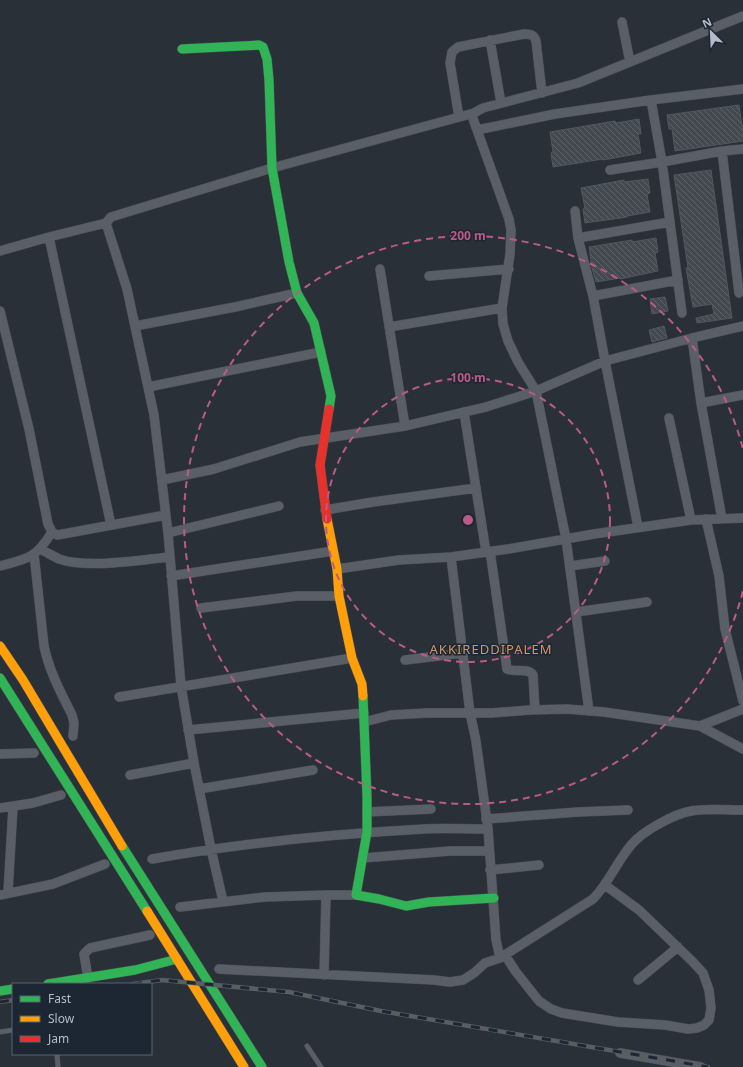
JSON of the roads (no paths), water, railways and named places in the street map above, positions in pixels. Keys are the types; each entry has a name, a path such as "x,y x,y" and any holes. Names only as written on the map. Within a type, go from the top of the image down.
{"street":[{"path":"0,251 106,223 111,217 272,168 474,113 483,108 500,103 578,83 743,16"},
{"path":"622,22 630,62"},
{"path":"458,117 450,63 452,52 458,46 531,34 534,36 536,42 542,93"},
{"path":"490,40 500,103"},
{"path":"182,49 259,45 263,47 267,59 272,168 289,262 297,293 314,323 322,352 331,396 320,465 325,510 336,569 339,596 352,658 362,684 367,832 356,895"},
{"path":"477,130 555,114 651,100 743,89"},
{"path":"651,100 662,162 682,313"},
{"path":"474,113 472,116 473,120 502,196 509,219 510,230 508,269 502,308 503,324 508,342 536,392 566,539 589,711"},
{"path":"610,170 722,151 743,149"},
{"path":"722,151 739,293"},
{"path":"575,211 578,238 593,296 638,527"},
{"path":"578,238 670,222"},
{"path":"106,223 127,289 154,415 168,533 181,686 194,763 223,901"},
{"path":"49,237 111,525"},
{"path":"380,269 405,426"},
{"path":"429,276 508,269"},
{"path":"593,296 678,280"},
{"path":"135,326 235,307 297,293"},
{"path":"389,326 502,308"},
{"path":"0,311 27,422 48,524 52,532 63,534 166,515"},
{"path":"162,480 214,469 300,442 405,426 486,407 536,392 605,362 692,338 743,326"},
{"path":"692,338 701,403 722,519"},
{"path":"148,387 322,352"},
{"path":"701,403 743,395"},
{"path":"464,412 506,666 510,671 532,672 534,710"},
{"path":"669,418 691,520"},
{"path":"325,510 476,488"},
{"path":"168,533 279,506"},
{"path":"336,569 400,560 451,557 488,552 638,527 691,520 743,518"},
{"path":"706,519 719,576 725,629 743,701"},
{"path":"0,566 25,560 37,552 52,532"},
{"path":"171,576 333,551"},
{"path":"37,552 75,562 119,562 170,557"},
{"path":"37,552 46,658 72,715 74,723 74,736"},
{"path":"451,557 470,713 476,741 487,824 490,870 494,898 496,940 502,956 539,1000 551,1009 562,1013 618,1022 665,1025 688,1029 697,1028 704,1025 709,1020 711,1008 709,990 703,973 639,910 605,885"},
{"path":"570,566 605,561"},
{"path":"201,608 297,596 339,596"},
{"path":"576,612 647,602"},
{"path":"0,646 31,692 105,818 262,1067"},
{"path":"405,660 463,653"},
{"path":"119,697 352,658"},
{"path":"0,678 244,1067"},
{"path":"364,722 391,715 427,713 492,713 567,709 604,712 700,726 743,749"},
{"path":"700,726 743,709"},
{"path":"188,730 364,713"},
{"path":"0,754 34,753"},
{"path":"130,775 194,763"},
{"path":"199,788 313,770"},
{"path":"0,808 33,804 61,795"},
{"path":"13,807 4,893 53,884 105,864"},
{"path":"367,812 431,809"},
{"path":"152,859 211,849 367,832 487,824 578,812 628,810"},
{"path":"219,969 450,982 463,980 485,963 502,956 592,899 601,891 633,844 645,832 667,820 690,811 743,810"},
{"path":"363,858 489,851"},
{"path":"490,870 539,865"},
{"path":"324,974 326,895"},
{"path":"180,907 265,897 326,895 356,895 406,906 429,902 494,898"},
{"path":"88,978 84,954 90,948 150,935"},
{"path":"638,980 678,947"},
{"path":"55,983 135,970 177,959"},
{"path":"0,992 12,989"},
{"path":"620,1053 701,1067"}],"lane":[{"path":"0,1032 12,1030"},
{"path":"307,1046 321,1067"},
{"path":"57,1055 58,1067"}],"railway":[{"path":"140,983 162,980 289,992 381,1011 708,1067"},
{"path":"0,1002 12,1000"}],"district":[{"name":"AKKIREDDIPALEM","path":"491,649"}]}
